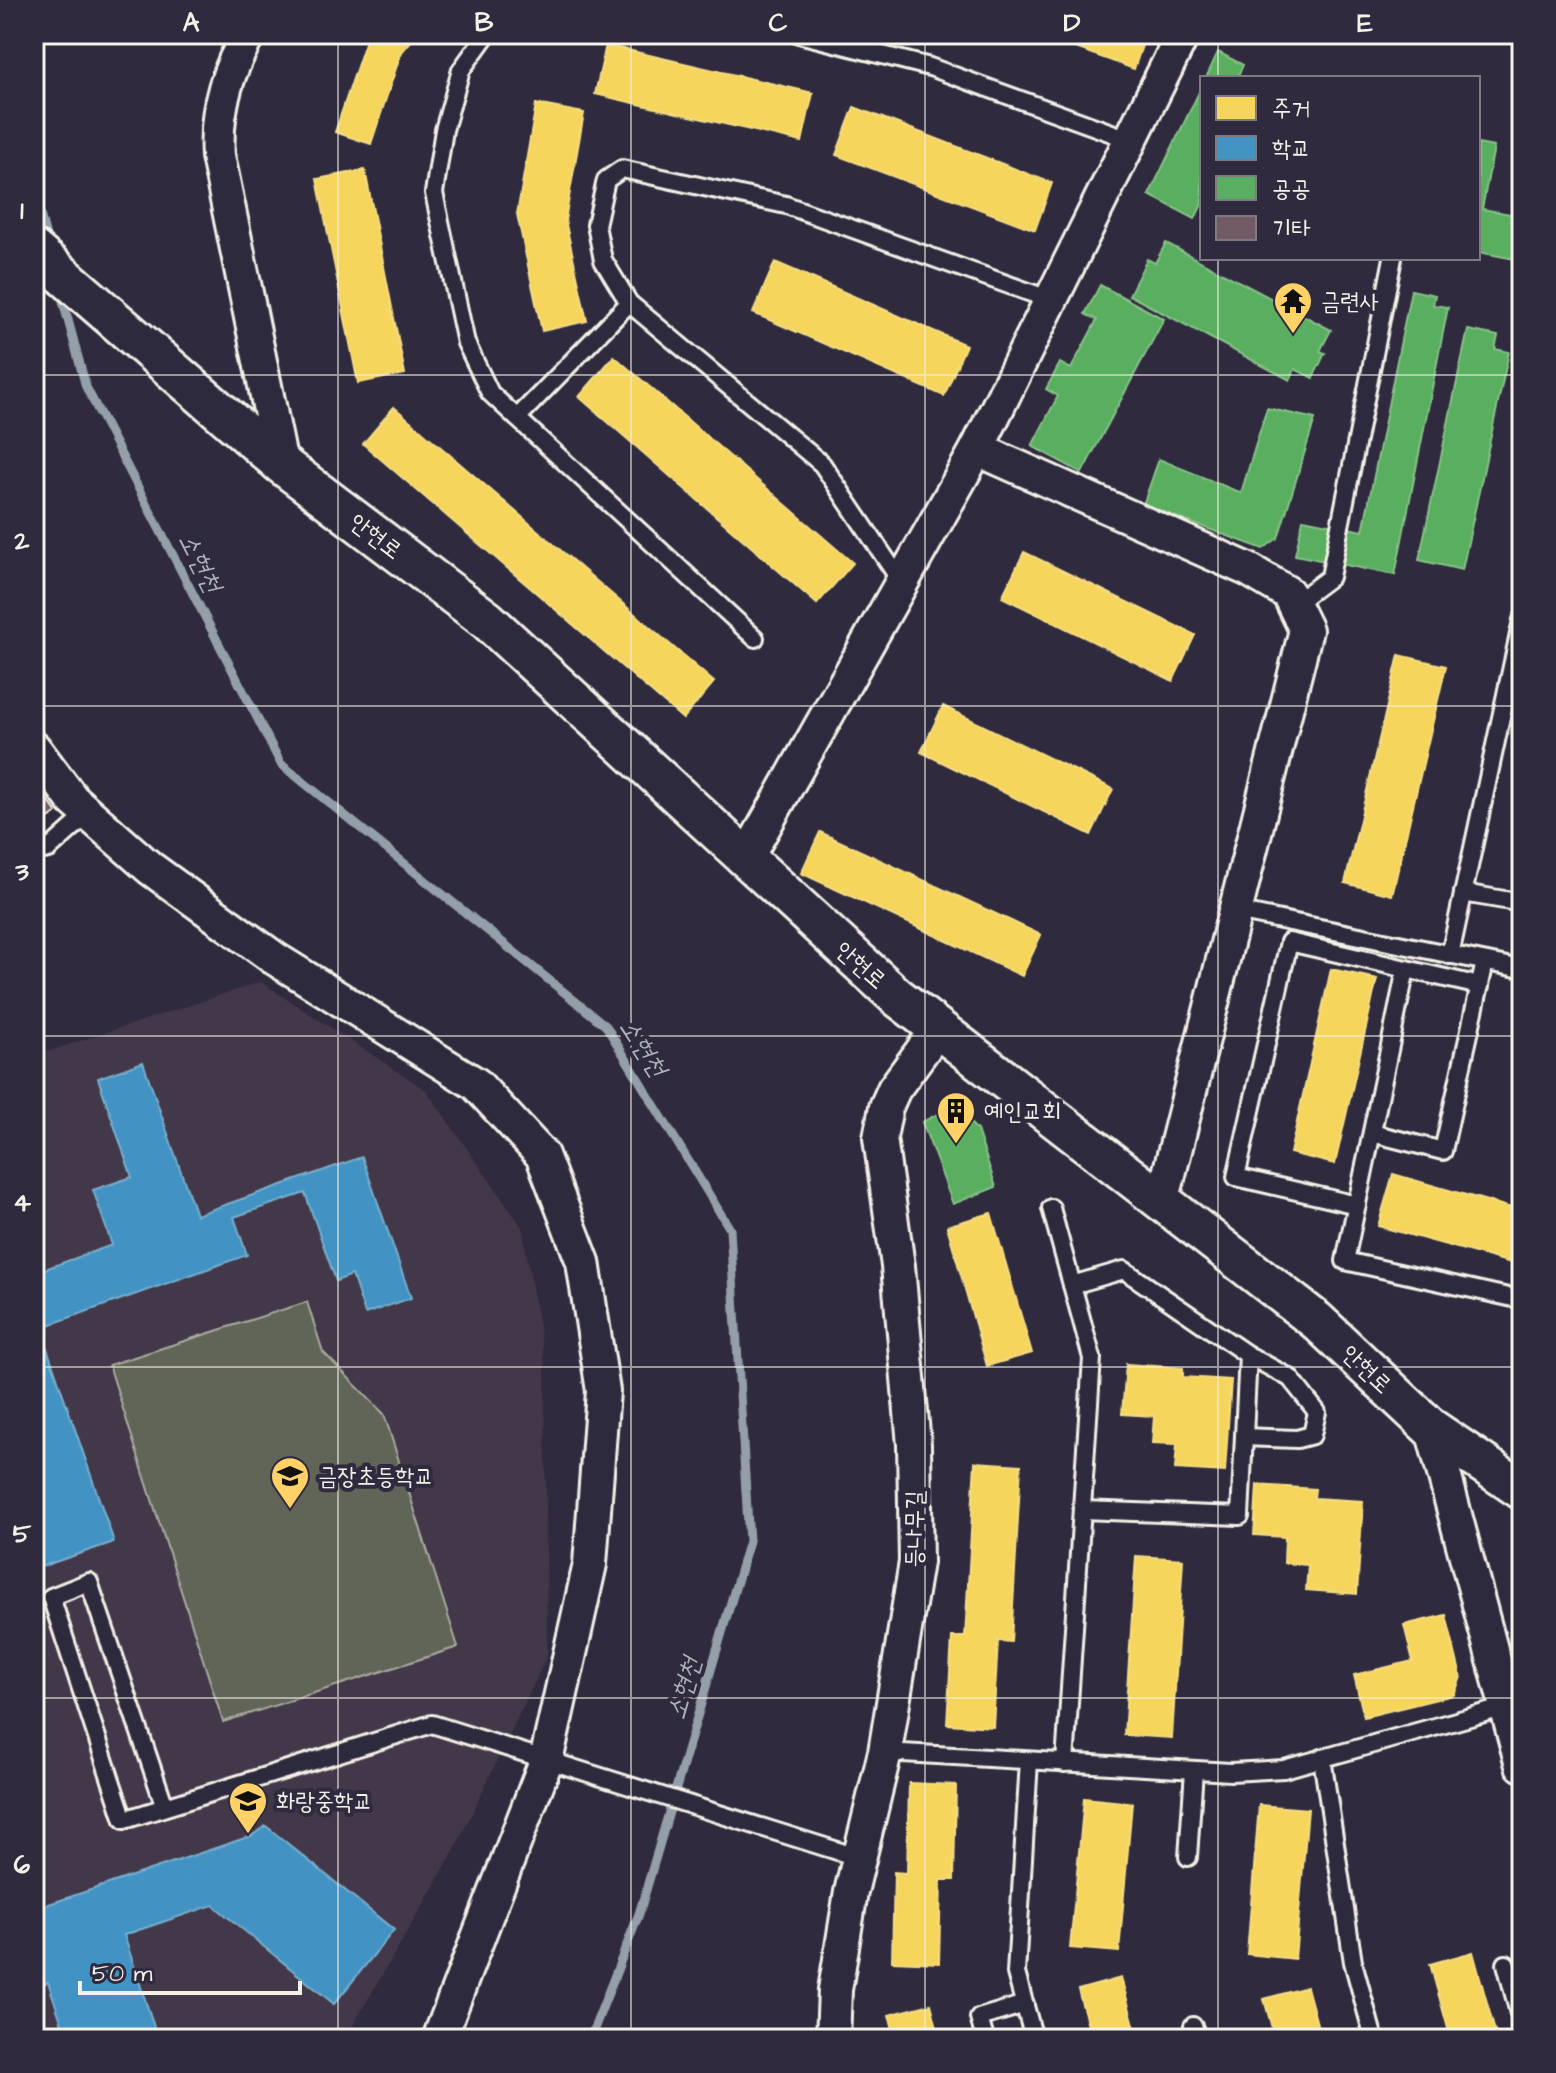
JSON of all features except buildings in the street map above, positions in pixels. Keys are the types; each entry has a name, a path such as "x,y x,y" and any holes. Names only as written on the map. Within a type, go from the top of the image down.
{"street":[{"path":"249,34 222,96 216,132 218,156 281,464"},
{"path":"747,857 977,449 1183,34"},
{"name":"안현로","path":"34,250 281,464 487,620 747,857 840,948 938,1029 1317,1321 1432,1429 1522,1490"},
{"path":"977,449 1249,570 1288,593 1306,630 1162,1202"},
{"path":"34,748 73,800 150,868 274,958 476,1084 542,1155 583,1262 603,1391 590,1564 546,1761 439,2039"},
{"name":"등나무길","path":"833,2039 835,1990 860,1858 885,1752 916,1562 914,1445 898,1266 880,1138 886,1107 894,1089 938,1029"},
{"path":"1432,1429 1522,1765"}],"lane":[{"path":"487,34 461,70 444,130 434,193 466,343 490,393 755,638"},
{"path":"799,34 930,67 1131,140"},
{"path":"902,583 822,464 629,303 603,260 596,225 606,180 622,169 786,205 1051,300"},
{"path":"1294,604 1330,577 1393,260"},
{"path":"517,418 629,303"},
{"path":"1450,955 1515,682 1522,620"},
{"path":"34,852 49,849 88,814"},
{"path":"1463,893 1522,903"},
{"path":"1236,911 1522,969"},
{"path":"1357,1205 1236,1177 1289,942 1480,986"},
{"path":"1372,1133 1443,1151 1485,962"},
{"path":"1406,969 1345,1261 1522,1300"},
{"path":"1051,1208 1092,1358 1065,1763"},
{"path":"1072,1285 1124,1270 1248,1355 1290,1378 1317,1412 1312,1435 1297,1439 1244,1437"},
{"path":"1082,1510 1240,1516 1248,1355"},
{"path":"165,1807 89,1582 51,1597 124,1820 432,1724 860,1858"},
{"path":"885,1752 1231,1772 1284,1769 1506,1707"},
{"path":"1322,1758 1353,1962 1374,2039"},
{"path":"1029,1761 1016,1973 1034,2039"},
{"path":"1188,1857 1194,1770"},
{"path":"1506,1964 1522,2025"},
{"path":"985,2039 979,2018 1025,2004"}],"shaded area":[{"name":"금장초등학교","path":"261,982 426,1090 522,1227 545,1363 547,1656 454,1851 345,2039 34,2039 34,1056"}],"green space":[{"path":"307,1302 323,1352 384,1414 458,1647 223,1722 109,1365"}],"waterway":[{"name":"소현천","path":"34,191 48,245"},
{"name":"소현천","path":"60,290 86,387 281,764 606,1026 730,1229 749,1541 639,1914 590,2039"}],"place":[{"name":"금련사","path":"1293,335"},
{"name":"예인교회","path":"956,1145"},
{"name":"금장초등학교","path":"290,1510"},
{"name":"화랑중학교","path":"248,1835"}]}
